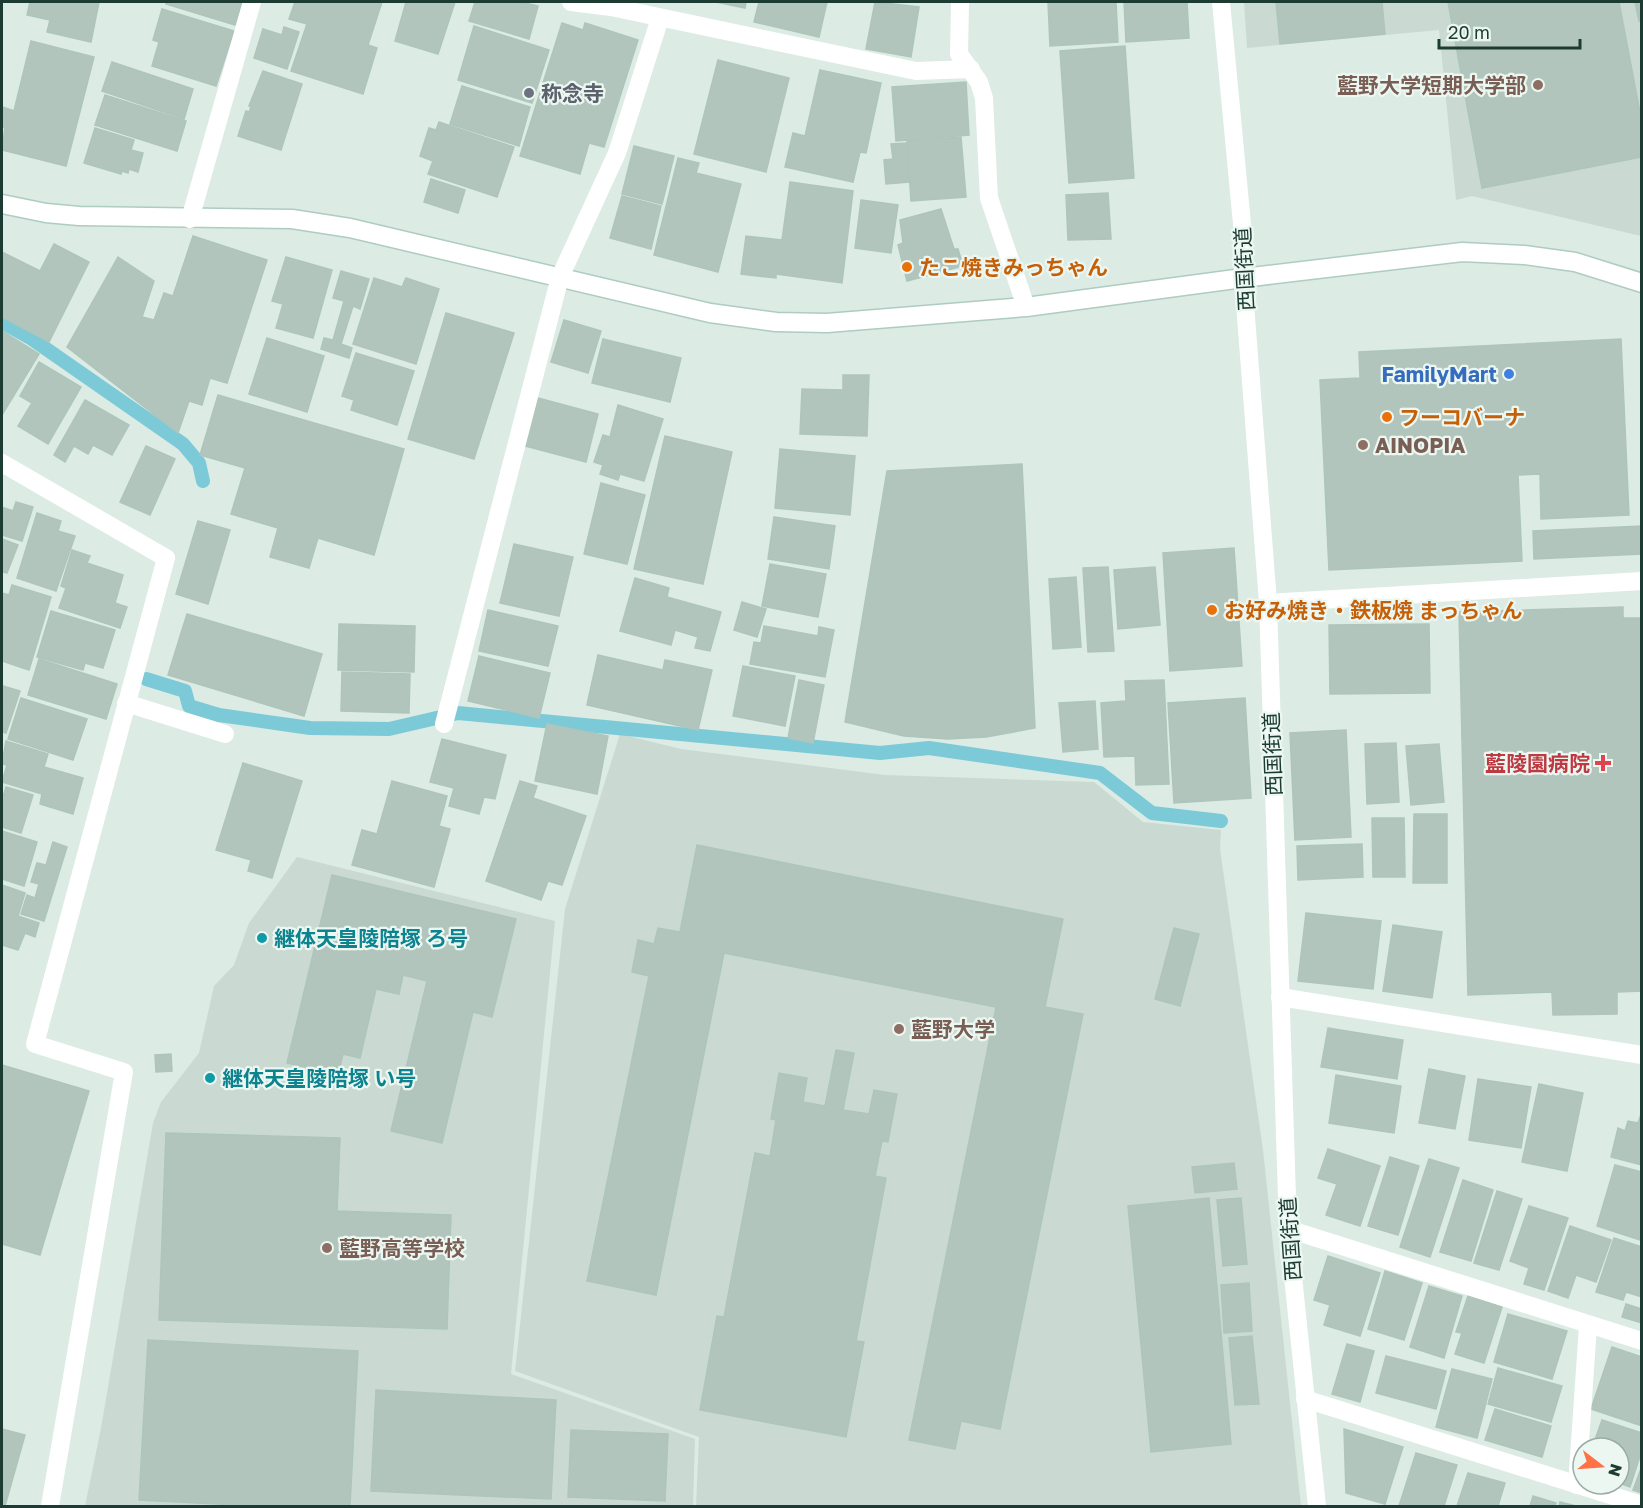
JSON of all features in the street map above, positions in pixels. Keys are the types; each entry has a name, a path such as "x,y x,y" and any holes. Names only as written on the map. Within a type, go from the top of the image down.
{"street":[{"path":"190,219 252,2"},
{"path":"571,2 612,4 660,18 915,71 971,69"},
{"path":"960,2 959,54 971,69 984,98 988,198 1026,307"},
{"name":"西国街道","path":"1221,2 1242,224 1243,278 1268,603 1288,1230 1317,1506"},
{"path":"445,718 560,277 617,153 660,18"},
{"path":"2,204 46,213 79,216 292,219 350,228 710,313 776,322 827,322 1026,307 1462,252 1524,255 1575,262 1641,283"},
{"path":"2,463 166,558 35,1044 124,1072 50,1506"},
{"path":"1268,603 1641,581"},
{"path":"126,703 225,734"},
{"path":"1280,997 1641,1054"},
{"path":"1288,1230 1641,1341"},
{"path":"1580,1436 1588,1326"},
{"path":"1305,1399 1571,1483"},
{"path":"1612,1496 1641,1505"}],"shaded area":[{"path":"1244,2 1641,2 1641,236 1472,196 1456,200 1439,30 1247,48"},
{"name":"藍野大学","path":"620,734 681,749 885,775 1094,782 1143,822 1221,830 1220,849 1263,1150 1301,1506 696,1506 699,1437 515,1371 565,909"},
{"name":"藍野高等学校","path":"297,857 555,921 511,1374 695,1439 693,1506 85,1506 101,1428 153,1123 161,1102 199,1053 214,986 234,965 249,923"}],"building":[{"path":"30,2 99,2 91,42 47,32 50,20 27,15"},
{"path":"166,2 242,2 235,25 166,4"},
{"path":"295,2 382,2 368,45 377,48 363,94 291,71 307,24 289,19"},
{"path":"406,2 455,2 438,54 395,41"},
{"path":"475,2 521,2 538,6 529,39 469,21"},
{"path":"716,2 746,2 745,8"},
{"path":"759,2 827,2 819,37 754,22"},
{"path":"875,2 919,7 911,57 866,49"},
{"path":"1048,2 1116,2 1118,42 1050,46"},
{"path":"1124,2 1187,2 1189,38 1126,42"},
{"path":"1276,2 1382,2 1385,34 1280,44"},
{"path":"1448,2 1619,2 1642,123 1642,157 1482,188"},
{"path":"1635,2 1642,2 1642,20 1639,21"},
{"path":"162,9 234,31 216,86 152,66 159,42 153,40"},
{"path":"562,23 583,30 585,23 638,40 604,147 589,143 580,174 520,156"},
{"path":"474,26 549,50 532,103 458,80"},
{"path":"284,27 299,32 287,69 254,58 263,29 282,35"},
{"path":"31,41 94,57 66,166 2,150 5,127 2,127 3,107 14,111"},
{"path":"1125,46 1134,178 1069,183 1060,51"},
{"path":"718,60 789,78 766,172 694,154"},
{"path":"112,62 193,89 184,119 102,91"},
{"path":"820,70 881,83 866,153 860,152 853,182 785,167 793,133 805,136"},
{"path":"263,71 302,84 281,150 238,136"},
{"path":"966,82 969,135 896,141 892,87"},
{"path":"462,86 530,107 519,146 450,124"},
{"path":"105,95 186,121 177,151 95,125"},
{"path":"439,122 514,147 497,197 428,174 433,161 420,156 429,128 436,130"},
{"path":"95,128 134,140 131,150 143,153 138,172 129,169 128,173 122,171 121,174 84,163"},
{"path":"961,137 966,197 911,201 907,141"},
{"path":"907,143 909,182 886,184 884,160 893,159 891,144"},
{"path":"634,146 674,156 662,204 622,194"},
{"path":"678,158 699,163 696,173 741,184 718,272 654,255"},
{"path":"431,179 465,190 458,213 424,202"},
{"path":"790,182 853,191 842,283 776,274 776,278 741,274 746,236 782,240"},
{"path":"1108,193 1111,239 1068,240 1066,195"},
{"path":"622,196 661,206 651,249 610,238"},
{"path":"861,200 898,205 891,253 855,248"},
{"path":"941,209 954,249 958,249 963,266 907,281 898,245 903,243 900,220"},
{"path":"193,236 267,260 227,383 210,378 202,405 189,401 178,433 67,347 118,257 154,281 142,317 154,320 164,293 173,296"},
{"path":"54,244 89,262 49,342 2,317 2,252 40,271"},
{"path":"286,257 332,270 313,338 276,328 283,304 272,301"},
{"path":"341,271 369,279 360,309 353,306 341,344 352,348 349,358 321,349 324,338 333,340 344,301 333,298"},
{"path":"374,278 402,287 406,278 439,289 416,364 353,344"},
{"path":"446,313 514,333 474,459 408,439"},
{"path":"564,320 601,331 588,373 551,362"},
{"path":"2,331 39,354 2,415"},
{"path":"267,338 324,356 307,412 249,394"},
{"path":"603,339 681,358 670,402 592,383"},
{"path":"1621,339 1629,515 1541,519 1540,474 1518,475 1522,561 1329,570 1320,380 1360,378 1359,352"},
{"path":"356,353 414,371 397,425 351,410 354,400 342,396"},
{"path":"39,362 81,387 48,444 18,426 32,403 20,396"},
{"path":"843,375 869,375 867,436 800,434 802,389 843,390"},
{"path":"218,395 404,449 374,555 318,538 309,568 270,557 278,528 231,514 245,468 200,455"},
{"path":"538,398 598,414 586,462 525,446"},
{"path":"85,400 129,425 112,455 93,445 88,454 74,446 65,462 54,455"},
{"path":"618,405 663,419 644,481 620,474 618,480 600,474 603,465 594,462 603,435 610,437"},
{"path":"665,436 732,452 703,584 634,569"},
{"path":"146,446 175,459 150,515 120,502"},
{"path":"780,449 855,456 850,515 775,508"},
{"path":"1022,464 1035,728 986,737 948,739 904,736 845,722 887,471"},
{"path":"601,483 645,495 627,564 584,554"},
{"path":"16,502 33,507 22,541 2,535 2,507 13,511"},
{"path":"37,513 61,521 58,531 75,536 56,591 17,578"},
{"path":"774,517 835,526 829,569 768,559"},
{"path":"198,521 230,530 208,604 176,594"},
{"path":"1642,526 1642,554 1534,559 1533,531"},
{"path":"2,539 18,545 7,573 2,572"},
{"path":"514,544 573,557 559,616 500,603"},
{"path":"1234,548 1242,666 1170,671 1163,553"},
{"path":"72,550 90,556 87,563 123,575 115,603 127,607 120,628 59,608 66,588 61,586"},
{"path":"770,564 826,574 818,617 762,606"},
{"path":"1108,567 1114,651 1088,652 1083,568"},
{"path":"1155,567 1160,625 1118,629 1114,570"},
{"path":"1076,577 1081,647 1053,649 1049,579"},
{"path":"635,578 669,588 667,597 721,612 710,651 695,648 698,637 675,630 671,645 620,631"},
{"path":"12,585 51,597 29,670 2,661 2,593 9,595"},
{"path":"742,602 766,609 757,637 734,630"},
{"path":"1623,607 1623,618 1642,618 1642,991 1617,992 1617,1014 1553,1015 1552,992 1468,995 1459,612"},
{"path":"488,610 558,626 548,666 479,651"},
{"path":"51,611 115,630 103,668 85,663 83,670 37,657"},
{"path":"187,614 322,654 304,716 168,675"},
{"path":"339,624 415,626 414,672 338,670"},
{"path":"1429,624 1430,693 1330,694 1329,625"},
{"path":"764,626 818,636 819,627 834,630 825,677 750,664 754,642 761,643"},
{"path":"598,655 663,670 665,660 712,670 698,730 587,705"},
{"path":"479,656 550,673 539,718 468,701"},
{"path":"39,659 117,684 106,719 28,695"},
{"path":"743,666 795,676 785,726 733,716"},
{"path":"342,672 410,674 409,713 341,711"},
{"path":"799,680 824,685 813,743 788,738"},
{"path":"1164,680 1169,784 1136,785 1135,756 1104,757 1101,703 1126,701 1125,681"},
{"path":"3,686 20,691 6,733 2,732"},
{"path":"21,698 87,719 73,760 8,739"},
{"path":"1245,698 1251,798 1174,803 1168,703"},
{"path":"1095,701 1098,749 1063,752 1059,703"},
{"path":"547,724 608,736 597,794 535,781"},
{"path":"1346,730 1351,837 1295,840 1290,733"},
{"path":"442,739 506,755 495,799 484,797 479,814 449,806 454,788 430,782"},
{"path":"6,741 48,754 44,767 83,778 73,814 40,804 42,794 2,782 7,765 2,764"},
{"path":"1396,743 1399,802 1367,804 1365,744"},
{"path":"1439,744 1444,802 1411,805 1406,746"},
{"path":"243,763 302,781 272,878 248,871 251,860 216,850"},
{"path":"392,781 447,796 439,826 450,829 434,887 352,865 362,830 377,834"},
{"path":"520,781 537,786 533,798 586,816 562,885 548,881 541,900 486,881"},
{"path":"6,787 33,795 21,833 2,827 2,800"},
{"path":"1414,814 1447,814 1447,883 1413,883"},
{"path":"1372,818 1404,818 1405,877 1373,877"},
{"path":"2,831 37,842 24,886 2,879"},
{"path":"53,842 67,847 44,921 21,914 27,895 35,898 39,884 31,882 37,863 46,865"},
{"path":"1362,844 1363,877 1298,880 1297,846"},
{"path":"697,845 1063,919 1045,1007 1083,1014 1000,1429 961,1421 955,1449 909,1440 996,1007 724,953 656,1295 587,1281 649,976 632,972 638,940 654,944 658,928 680,932"},
{"path":"332,875 516,919 492,1017 473,1012 442,1143 391,1131 427,981 403,975 399,994 376,989 360,1058 343,1054 338,1075 287,1063"},
{"path":"2,885 25,893 18,916 39,923 35,937 25,933 18,950 2,945"},
{"path":"1306,913 1381,921 1373,989 1298,981"},
{"path":"1393,925 1442,932 1432,998 1383,991"},
{"path":"1174,928 1199,934 1180,1006 1155,999"},
{"path":"1328,1028 1403,1040 1397,1079 1321,1067"},
{"path":"836,1050 854,1053 843,1110 869,1114 874,1090 897,1094 888,1142 882,1141 875,1176 886,1178 856,1341 864,1342 846,1437 700,1410 717,1316 724,1317 755,1153 770,1156 776,1120 771,1119 779,1073 807,1078 803,1102 825,1106"},
{"path":"171,1054 172,1071 156,1072 155,1055"},
{"path":"2,1065 89,1091 40,1255 2,1244"},
{"path":"1429,1069 1465,1076 1455,1129 1419,1123"},
{"path":"1336,1075 1401,1086 1394,1133 1329,1123"},
{"path":"1478,1079 1531,1087 1521,1148 1469,1140"},
{"path":"1539,1084 1583,1093 1567,1171 1522,1162"},
{"path":"1642,1111 1642,1165 1611,1157 1618,1128 1625,1131 1628,1121 1638,1123"},
{"path":"166,1133 340,1138 337,1211 451,1215 447,1329 159,1320"},
{"path":"1328,1149 1380,1166 1360,1226 1326,1215 1337,1184 1318,1178"},
{"path":"1390,1157 1419,1166 1398,1235 1368,1226"},
{"path":"1429,1159 1459,1168 1430,1257 1400,1247"},
{"path":"1234,1163 1237,1189 1195,1193 1192,1167"},
{"path":"1615,1165 1642,1172 1640,1240 1597,1226"},
{"path":"1463,1180 1493,1190 1471,1261 1440,1252"},
{"path":"1497,1191 1522,1199 1499,1270 1474,1263"},
{"path":"1209,1198 1231,1444 1151,1452 1128,1206"},
{"path":"1241,1198 1247,1264 1223,1266 1217,1200"},
{"path":"1529,1206 1568,1218 1544,1290 1524,1284 1529,1268 1510,1261"},
{"path":"1570,1226 1611,1240 1596,1282 1576,1275 1568,1298 1548,1291"},
{"path":"1614,1238 1642,1247 1642,1297 1626,1292 1623,1300 1596,1292"},
{"path":"1328,1256 1380,1273 1360,1336 1324,1325 1330,1305 1314,1300"},
{"path":"1385,1271 1422,1283 1404,1340 1368,1329"},
{"path":"1249,1283 1252,1331 1224,1333 1221,1285"},
{"path":"1429,1286 1462,1296 1444,1358 1410,1347"},
{"path":"1468,1296 1502,1307 1484,1363 1455,1354 1462,1333 1456,1332"},
{"path":"1626,1304 1642,1309 1642,1323 1622,1317"},
{"path":"1508,1314 1567,1331 1552,1379 1494,1362"},
{"path":"1252,1336 1259,1404 1235,1405 1229,1338"},
{"path":"148,1340 358,1351 350,1506 258,1506 139,1500"},
{"path":"1347,1344 1374,1351 1360,1402 1332,1394"},
{"path":"1612,1347 1642,1357 1642,1426 1591,1409"},
{"path":"1386,1356 1446,1371 1436,1409 1376,1393"},
{"path":"1498,1368 1562,1386 1551,1422 1488,1404"},
{"path":"1452,1369 1492,1379 1477,1438 1436,1427"},
{"path":"376,1390 556,1400 551,1499 371,1491"},
{"path":"1495,1409 1551,1426 1542,1457 1485,1440"},
{"path":"1602,1420 1642,1433 1642,1450 1631,1484 1631,1436 1596,1436"},
{"path":"2,1429 25,1435 5,1506 2,1506"},
{"path":"1344,1429 1403,1447 1385,1504 1346,1493"},
{"path":"571,1430 668,1434 665,1501 568,1497"},
{"path":"1416,1453 1457,1465 1444,1506 1399,1506"},
{"path":"1642,1466 1642,1493 1633,1490"},
{"path":"1468,1473 1505,1483 1498,1506 1457,1506"},
{"path":"1533,1496 1556,1503 1555,1506 1530,1506"},
{"path":"1560,1502 1576,1506 1559,1506"}],"waterway":[{"path":"2,322 32,339 183,444 199,463 203,481"},
{"path":"146,679 185,691 189,706 219,715 310,728 389,729 458,713 880,753 929,748 1100,773 1152,813 1221,821"}],"place":[{"name":"藍野大学短期大学部","path":"1538,85"},
{"name":"称念寺","path":"529,93"},
{"name":"たこ焼きみっちゃん","path":"907,267"},
{"name":"FamilyMart","path":"1509,374"},
{"name":"フーコバーナ","path":"1387,417"},
{"name":"AINOPIA","path":"1363,445"},
{"name":"お好み焼き・鉄板焼 まっちゃん","path":"1212,610"},
{"name":"藍陵園病院","path":"1603,763"},
{"name":"継体天皇陵陪塚 ろ号","path":"262,938"},
{"name":"藍野大学","path":"899,1029"},
{"name":"継体天皇陵陪塚 い号","path":"210,1078"},
{"name":"藍野高等学校","path":"327,1248"}]}
